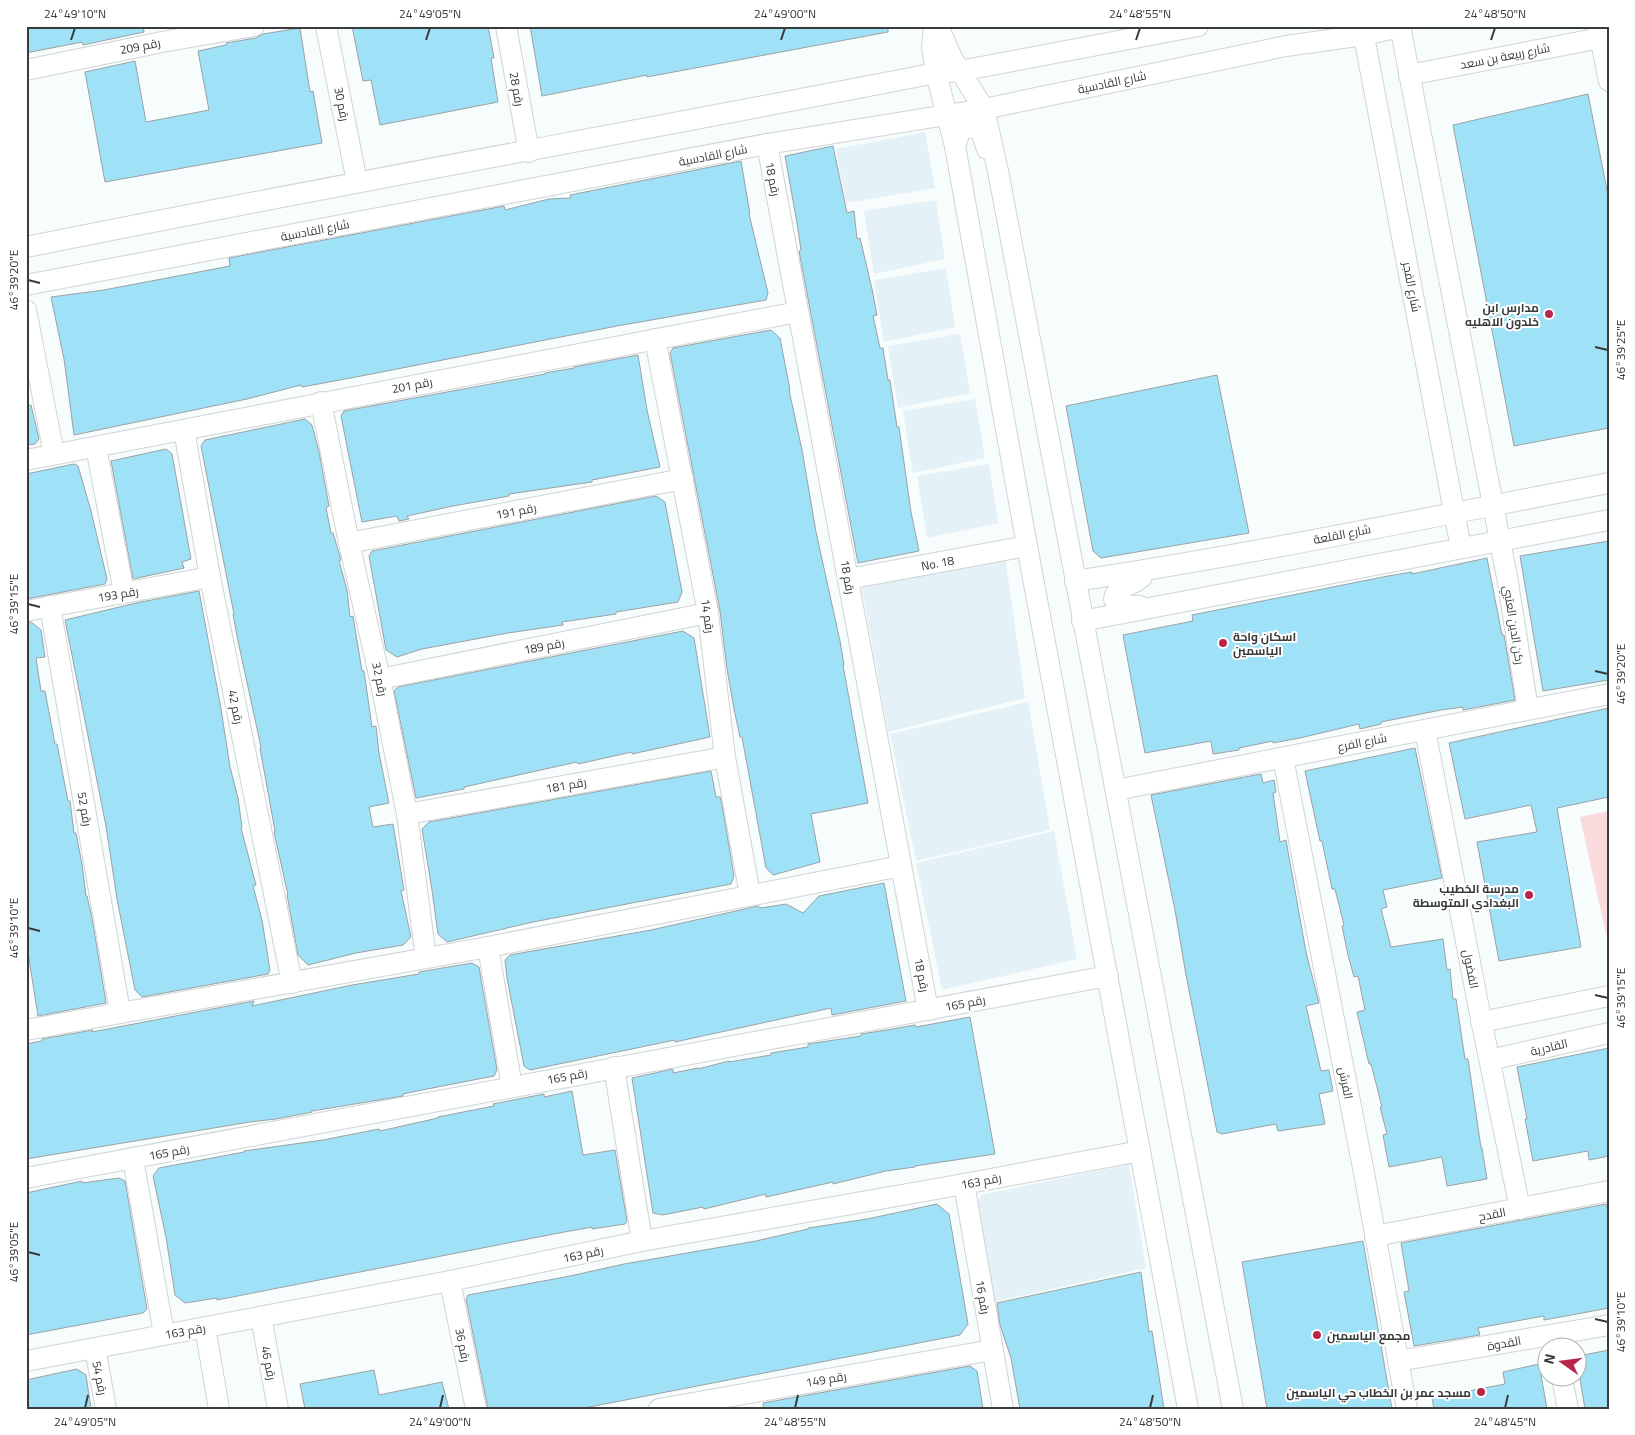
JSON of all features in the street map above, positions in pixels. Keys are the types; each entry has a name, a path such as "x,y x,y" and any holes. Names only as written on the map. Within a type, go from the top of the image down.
{"street":[{"name":"رقم 209","path":"26,70 160,34 254,26"},
{"name":"رقم 30","path":"326,26 357,182"},
{"name":"رقم 28","path":"506,26 529,152"},
{"path":"934,26 932,47 936,73 955,146 1027,546 1188,1409"},
{"path":"938,26 960,71 984,109 998,171 1233,1409"},
{"path":"27,243 529,152 936,73 960,71 1198,26"},
{"path":"1286,46 1341,30 1344,26"},
{"path":"1400,27 1499,541"},
{"name":"شارع القادسية","path":"26,285 767,144 984,109 1286,46 1363,31 1400,27"},
{"name":"شارع الفجر","path":"1363,31 1462,548"},
{"path":"1599,32 1609,81"},
{"name":"شارع ربيعة بن سعد","path":"1409,75 1599,32"},
{"path":"955,146 960,132 965,128 977,128 982,131 998,171"},
{"name":"رقم 18","path":"767,144 928,1010"},
{"path":"26,310 54,454"},
{"name":"رقم 201","path":"26,460 798,312"},
{"name":"رقم 14","path":"655,339 708,613 725,757 750,895"},
{"name":"رقم 32","path":"321,402 349,544 380,679 407,814 426,958"},
{"name":"رقم 42","path":"184,430 210,577 292,983"},
{"path":"96,447 124,593"},
{"name":"رقم 191","path":"349,544 683,479"},
{"name":"شارع القلعة","path":"1075,582 1146,571 1455,514 1492,505 1609,483"},
{"path":"1082,621 1609,520"},
{"name":"ركن الدين العتبي","path":"1499,541 1507,577 1528,709"},
{"name":"No. 18","path":"848,578 1027,546"},
{"path":"1146,571 1137,581 1127,587 1120,588 1115,594 1114,599 1118,605 1152,608"},
{"name":"رقم 193","path":"26,611 210,577"},
{"name":"رقم 52","path":"50,606 120,1012"},
{"name":"رقم 189","path":"380,679 708,613"},
{"name":"شارع الفرع","path":"1116,790 1609,694"},
{"name":"الفضول","path":"1425,730 1481,1022 1520,1208"},
{"name":"رقم 181","path":"407,814 725,757"},
{"name":"الفرش","path":"1282,758 1407,1409"},
{"path":"26,1030 488,947 901,866"},
{"path":"488,947 512,1087"},
{"name":"رقم 165","path":"26,1178 1108,976"},
{"path":"1481,1022 1609,996"},
{"name":"القادرية","path":"1490,1060 1609,1033"},
{"path":"614,1067 642,1241"},
{"name":"رقم 163","path":"26,1361 450,1281 642,1241 1140,1151"},
{"path":"132,1159 164,1334"},
{"name":"رقم 16","path":"964,1184 1003,1409"},
{"name":"القدح","path":"1375,1236 1609,1191"},
{"name":"رقم 36","path":"450,1281 476,1409"},
{"name":"رقم 46","path":"260,1317 278,1409"},
{"name":"القدوة","path":"1564,1338 1609,1325"},
{"path":"205,1328 219,1409"},
{"name":"القدوة","path":"1398,1361 1538,1343"},
{"name":"رقم 54","path":"94,1348 106,1409"},
{"name":"رقم 149","path":"659,1409 992,1350"},
{"path":"1564,1388 1568,1409"}],"shaded area":[{"path":"925,132 935,188 846,203 836,149"},
{"path":"936,200 945,259 874,274 864,211"},
{"path":"946,268 955,327 884,342 874,280"},
{"path":"960,334 970,393 898,408 888,346"},
{"path":"975,399 985,458 913,473 903,411"},
{"path":"989,464 998,523 927,538 917,476"},
{"path":"1005,556 1025,698 888,732 862,588"},
{"path":"1028,702 1050,830 916,861 890,734"},
{"path":"1609,811 1609,934 1606,934 1580,817"},
{"path":"1054,831 1077,959 942,990 916,863"},
{"path":"1129,1164 1146,1268 994,1302 977,1202 981,1195"}],"building":[{"path":"26,26 143,26 144,32 83,45 82,42 26,53"},
{"path":"352,26 488,26 494,58 491,58 498,102 380,125 371,80 363,81"},
{"path":"530,26 888,26 888,32 647,77 647,75 542,96"},
{"path":"300,28 310,92 313,91 322,143 105,182 85,72 135,61 146,122 209,110 198,51 226,45 226,43 256,38 263,34"},
{"name":"مدارس ابن خلدون الاهليه","path":"1588,94 1609,200 1609,428 1514,446 1453,125"},
{"path":"833,146 847,213 854,211 857,239 860,238 872,289 877,315 873,316 880,348 883,348 888,380 890,380 919,551 858,563 799,251 801,250 785,156"},
{"path":"741,161 749,214 768,293 766,300 617,326 302,387 301,385 247,399 74,435 64,359 51,297 104,290 230,266 229,258 504,206 505,210 549,199 571,198 570,195"},
{"path":"771,330 780,338 816,532 840,641 868,803 811,814 820,862 773,875 766,868 742,737 740,737 734,709 720,611 670,353 673,348"},
{"path":"638,355 647,410 660,467 592,480 592,482 509,494 509,496 407,516 409,519 399,521 397,516 362,522 341,416 344,411"},
{"path":"1217,375 1249,533 1101,558 1093,551 1066,406"},
{"path":"31,405 39,439 35,444 26,445 26,406"},
{"path":"305,419 312,425 319,452 329,506 326,508 331,533 333,533 341,560 339,561 347,590 350,617 353,616 362,671 364,671 372,727 376,726 379,753 389,803 369,807 373,827 393,824 404,890 401,891 411,937 403,945 356,953 308,965 298,955 288,895 274,832 261,747 238,641 201,446 205,440"},
{"path":"166,449 172,454 191,559 182,562 184,568 133,579 111,461"},
{"path":"74,464 78,466 91,511 107,579 105,584 26,599 26,474"},
{"path":"656,496 665,502 682,592 678,602 562,622 563,625 422,649 397,657 386,650 369,556 372,551"},
{"path":"1609,541 1609,680 1543,691 1520,556"},
{"path":"1487,558 1502,635 1504,635 1515,700 1463,710 1463,707 1441,710 1381,722 1381,724 1360,729 1359,724 1300,738 1273,743 1273,741 1239,748 1239,750 1213,754 1211,741 1145,753 1123,635 1193,621 1192,615"},
{"path":"199,591 230,767 238,798 241,828 256,885 253,886 262,920 270,970 268,974 142,997 135,990 117,899 106,826 65,620 136,603"},
{"path":"31,622 41,630 45,657 36,658 41,691 45,691 55,744 57,744 68,801 70,801 74,833 76,833 82,864 86,896 92,918 106,1003 38,1016 26,940 29,939 26,926 26,623"},
{"path":"683,631 694,638 710,737 632,754 632,752 578,764 577,762 464,787 464,789 416,798 394,691 398,687"},
{"path":"1609,708 1609,797 1557,808 1581,947 1499,961 1477,842 1537,832 1531,805 1465,819 1449,743"},
{"path":"1415,748 1442,878 1383,890 1387,907 1381,909 1391,947 1443,939 1447,970 1450,969 1453,999 1456,999 1465,1059 1468,1059 1487,1179 1447,1186 1442,1157 1389,1167 1383,1135 1387,1134 1380,1107 1382,1107 1371,1064 1369,1064 1357,1012 1365,1010 1358,976 1354,977 1348,955 1342,926 1344,925 1335,889 1332,889 1305,771"},
{"path":"711,771 716,797 720,797 722,805 734,876 731,884 533,922 447,942 438,934 422,829 429,822"},
{"path":"1261,774 1263,783 1274,780 1276,792 1273,793 1280,842 1286,840 1306,952 1319,1003 1306,1006 1321,1071 1329,1070 1333,1091 1319,1094 1325,1124 1278,1131 1276,1124 1222,1134 1217,1132 1151,795"},
{"path":"884,883 906,1001 832,1015 831,1008 675,1042 675,1040 530,1070 524,1066 507,978 505,960 510,955 651,930 758,906 761,908 786,904 803,913 819,896"},
{"path":"472,963 479,967 497,1070 494,1076 403,1094 403,1096 276,1119 26,1159 26,1044 42,1041 42,1039 93,1030 92,1032 254,1001 252,1006"},
{"path":"970,1017 995,1154 886,1171 766,1197 766,1194 704,1209 703,1207 663,1215 653,1213 632,1078 673,1069 673,1073 698,1069 729,1061 808,1047 808,1044"},
{"path":"1609,1048 1609,1156 1589,1160 1588,1151 1533,1161 1517,1067"},
{"path":"572,1091 583,1155 615,1150 627,1221 625,1224 559,1233 217,1300 217,1298 185,1303 175,1295 166,1237 153,1176 159,1168 244,1151 323,1140 379,1129 380,1131 494,1106 493,1104 544,1094 544,1097"},
{"path":"119,1178 125,1181 147,1309 143,1313 26,1335 26,1193 82,1181 82,1183"},
{"path":"937,1204 949,1214 968,1324 960,1335 579,1409 488,1409 466,1299 468,1295 624,1264 756,1241 808,1228 867,1219"},
{"path":"1606,1204 1609,1214 1609,1308 1544,1320 1544,1316 1478,1328 1480,1335 1414,1346 1404,1292 1409,1291 1401,1243"},
{"name":"مجمع الياسمين","path":"1363,1241 1392,1409 1267,1409 1242,1262"},
{"path":"1141,1272 1149,1332 1152,1331 1164,1409 1020,1409 1011,1358 1000,1325 997,1303"},
{"path":"1609,1350 1609,1409 1585,1409 1582,1388 1588,1388 1588,1354"},
{"path":"1538,1364 1538,1388 1543,1388 1547,1409 1434,1409 1432,1398 1505,1384 1503,1372"},
{"path":"970,1366 977,1371 983,1409 764,1409 763,1403"},
{"path":"77,1369 86,1375 91,1409 26,1409 26,1380"},
{"path":"374,1370 379,1395 442,1382 449,1409 305,1409 300,1384"}],"place":[{"name":"مدارس ابن خلدون الاهليه","path":"1549,314"},
{"name":"اسكان واحة الياسمين","path":"1223,643"},
{"name":"مدرسة الخطيب البغدادي المتوسطة","path":"1529,895"},
{"name":"مجمع الياسمين","path":"1317,1335"},
{"name":"مسجد عمر بن الخطاب حي الياسمين","path":"1481,1392"}]}
